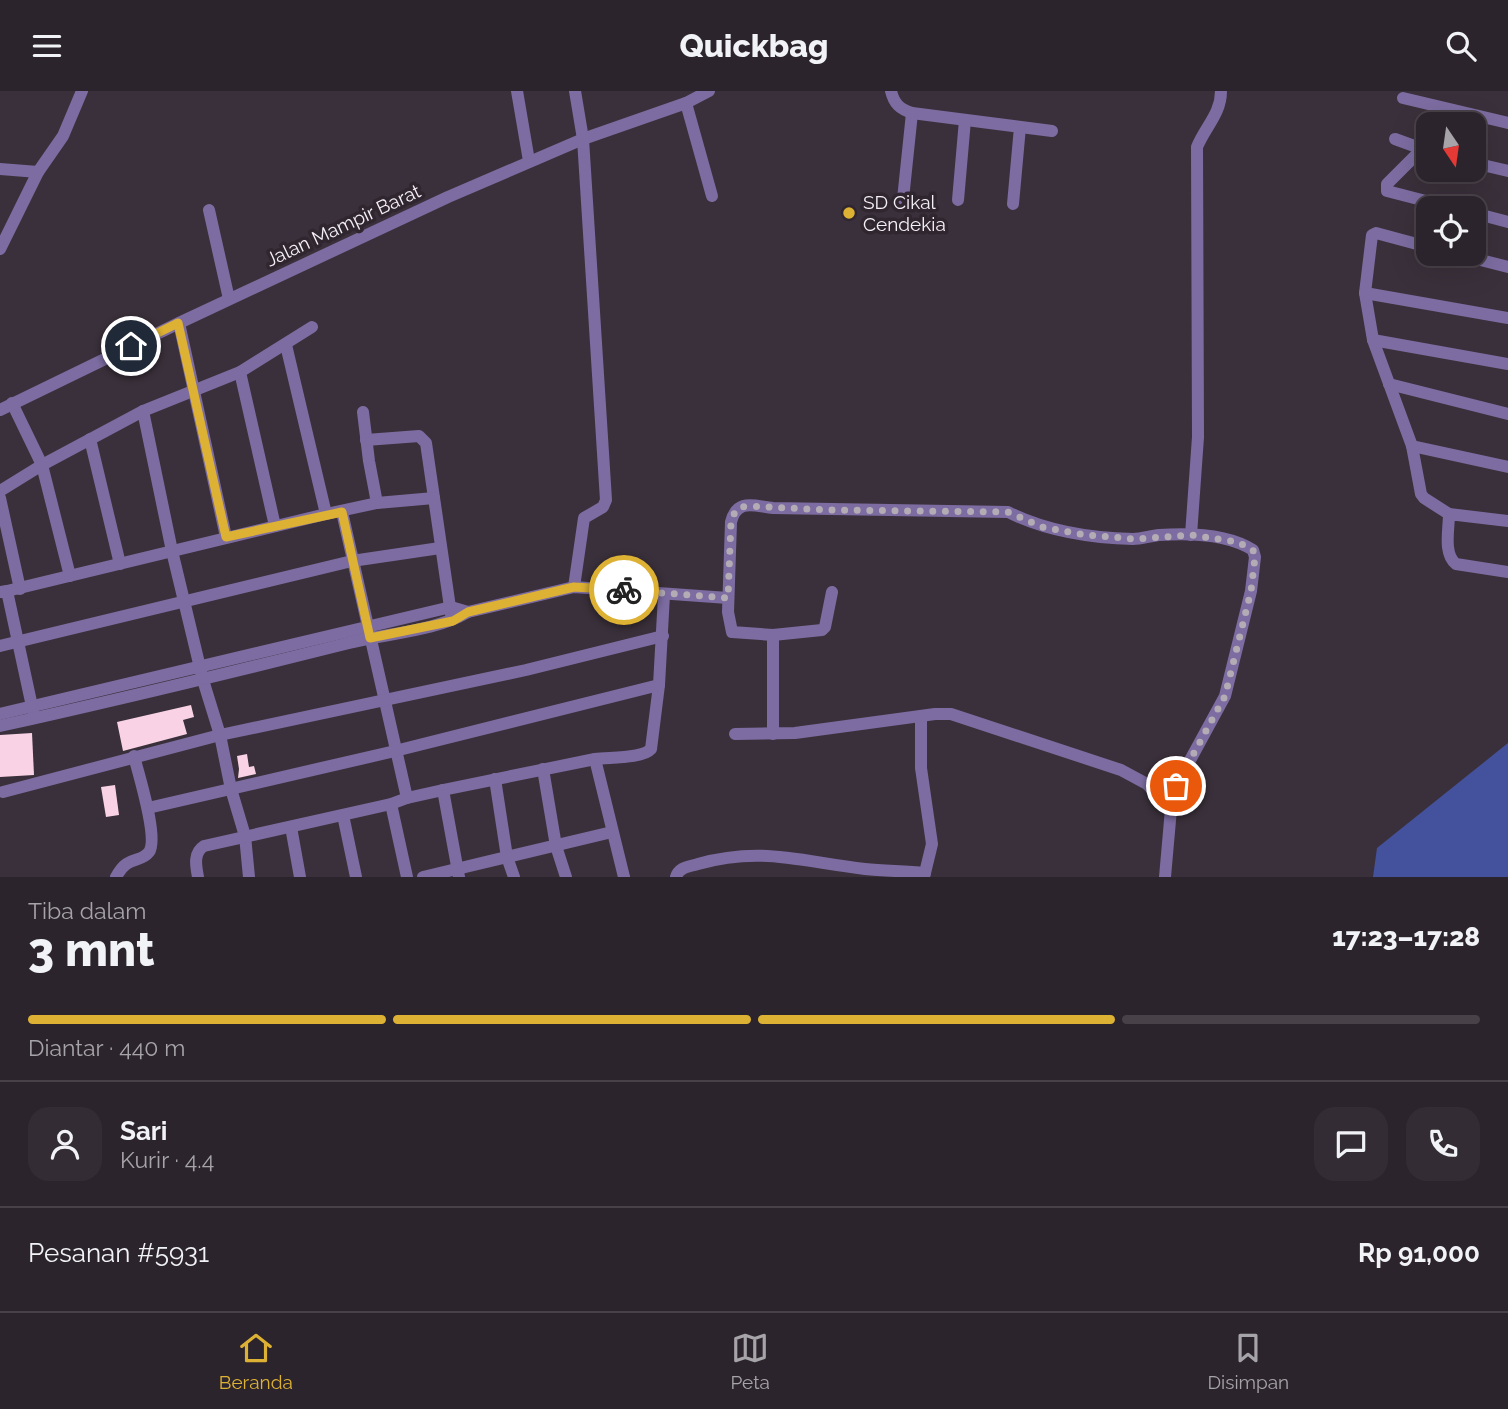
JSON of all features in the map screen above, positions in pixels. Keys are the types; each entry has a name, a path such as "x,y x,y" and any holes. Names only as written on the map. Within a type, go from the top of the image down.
{"street":[{"path":"0,249 38,172 63,136 82,91"},
{"path":"517,91 529,162"},
{"path":"574,587 584,518 603,507 606,500 583,139 575,91"},
{"name":"Jalan Mampir Barat","path":"0,410 178,323 448,197 583,139 686,103 709,91"},
{"path":"891,91 895,103 901,109 912,113 1052,131"},
{"path":"1191,535 1198,437 1197,146 1219,109 1222,91"},
{"path":"1404,98 1427,97 1508,123"},
{"path":"686,103 712,196"},
{"path":"904,199 912,113"},
{"path":"958,200 965,120"},
{"path":"1013,204 1020,127"},
{"path":"1395,139 1416,148"},
{"path":"1416,158 1387,184 1387,191 1416,198"},
{"path":"1486,166 1508,171"},
{"path":"0,169 38,172"},
{"path":"209,210 229,299"},
{"path":"1486,216 1508,222"},
{"path":"1416,244 1376,233 1372,235 1365,293 1373,340 1412,446 1421,494 1424,499 1449,514 1508,521"},
{"path":"1486,261 1508,267"},
{"path":"1365,293 1508,318"},
{"path":"178,323 226,537"},
{"path":"0,491 42,465 143,411 240,372 312,327"},
{"path":"1373,340 1508,364"},
{"path":"286,345 326,514"},
{"path":"240,372 275,526"},
{"path":"1389,384 1508,414"},
{"path":"12,403 42,465 70,576"},
{"path":"143,411 184,602 245,836 249,877"},
{"path":"363,412 377,503"},
{"path":"366,440 419,436 423,439 452,614"},
{"path":"90,439 120,564"},
{"path":"1412,446 1508,467"},
{"path":"0,498 9,591 33,712"},
{"path":"9,591 326,514 377,503 434,498"},
{"path":"832,592 825,627 822,630 773,635 732,632 728,622 728,598 731,522 735,510 740,506 1008,512 1042,527 1085,535 1135,539 1191,535 1238,542 1253,550 1255,557 1251,591 1225,696 1176,786 1171,809 1166,877"},
{"path":"342,512 407,798"},
{"path":"1449,514 1450,559 1456,563 1508,572"},
{"path":"0,646 352,561 440,548"},
{"path":"0,726 33,712 200,665 368,633 574,587 728,598"},
{"path":"198,877 195,862 200,849 245,836 595,758 640,756 648,752 652,744 659,685 664,595"},
{"path":"0,714 33,712 203,680 368,633"},
{"path":"773,635 773,734"},
{"path":"3,792 220,735 526,670 663,636"},
{"path":"148,808 395,751 659,685"},
{"path":"735,734 795,733 921,716 951,715 1121,769 1147,784 1171,809"},
{"path":"677,877 682,869 717,858 750,854 802,858 864,869 924,875 932,844 921,768 921,716"},
{"path":"116,877 127,862 149,852 152,846 148,808 134,756"},
{"path":"595,758 624,877"},
{"path":"543,769 556,846 566,877"},
{"path":"495,779 507,857 514,877"},
{"path":"443,790 458,873"},
{"path":"391,804 407,877"},
{"path":"343,815 356,877"},
{"path":"291,827 300,877"},
{"path":"423,877 458,873 507,857 612,832"}],"water":[{"path":"1508,743 1508,877 1373,877 1377,848"}],"building":[{"path":"191,705 194,717 183,720 187,734 123,751 117,722"},
{"path":"32,733 34,775 0,777 0,735"},
{"path":"247,754 249,767 254,766 256,774 238,778 237,756"},
{"path":"115,785 119,815 106,817 101,787"}],"way so far":[{"path":"624,590 728,598 731,522 735,510 740,506 1008,512 1042,527 1085,535 1135,539 1159,535 1191,535 1238,542 1253,550 1255,557 1251,591 1225,696 1176,786"}],"place":[{"name":"SD Cikal Cendekia","path":"849,213"}],"route":[{"path":"131,346 178,323 226,537 342,512 370,638 453,621 468,612 574,587 624,590"}]}
